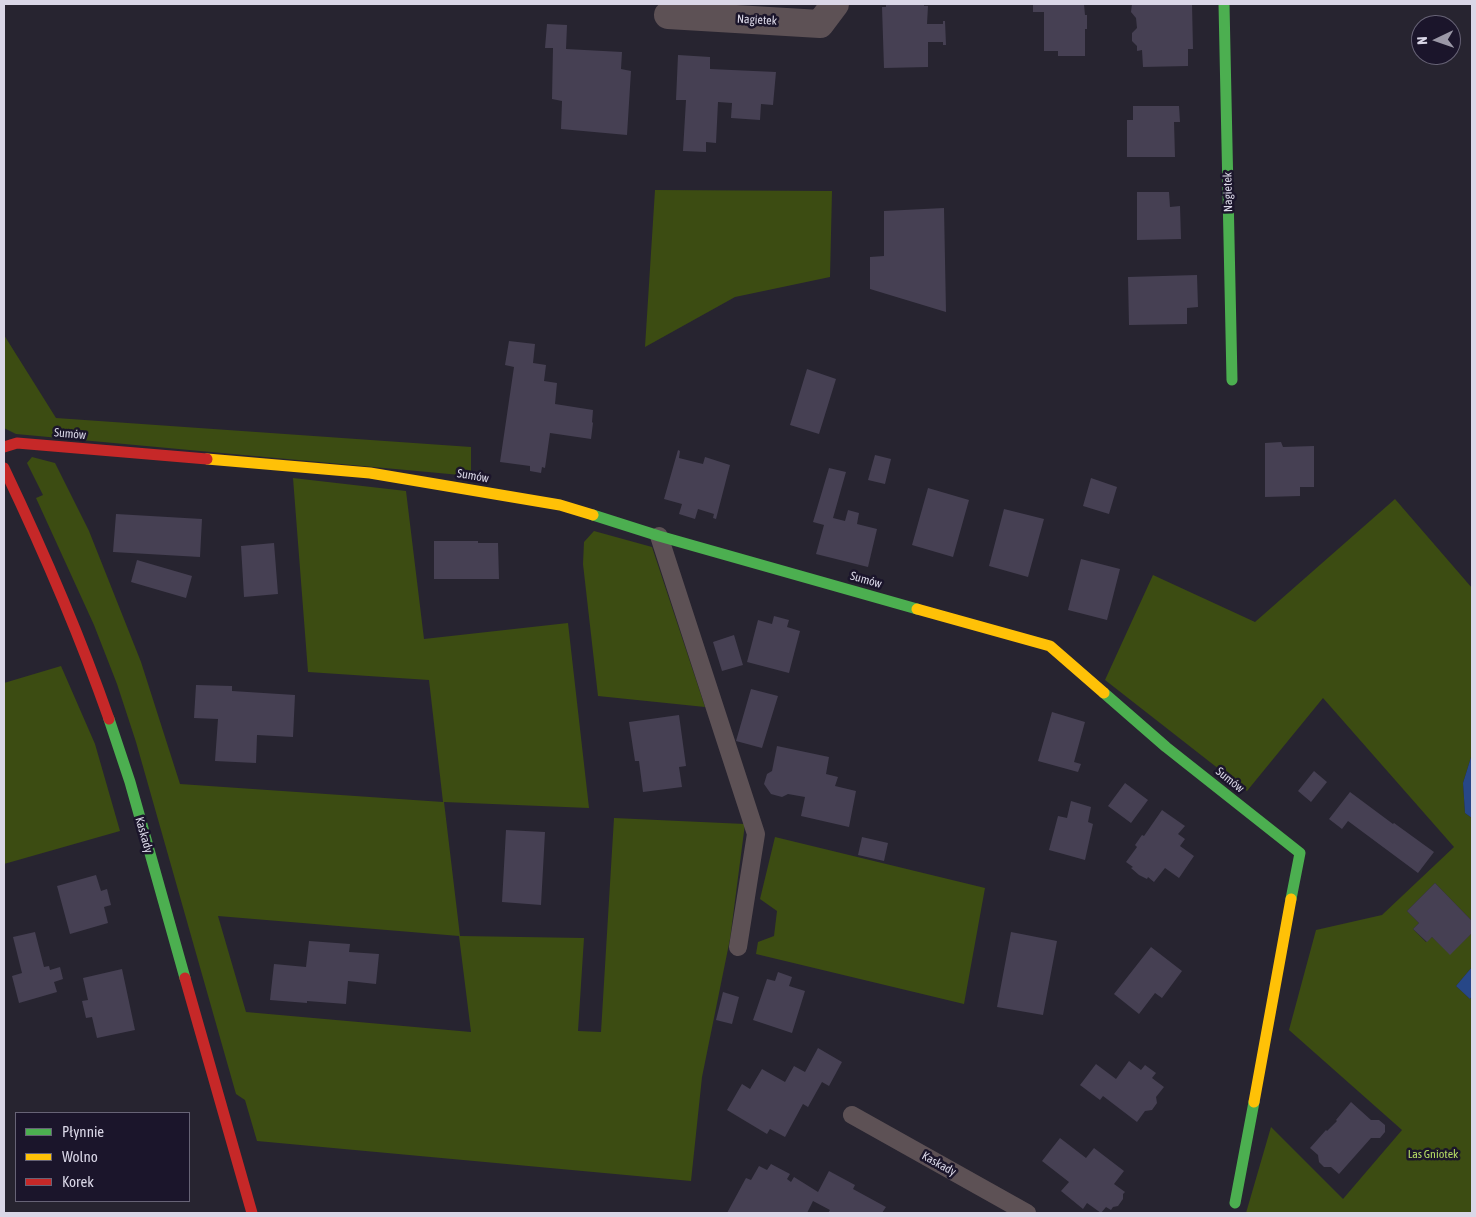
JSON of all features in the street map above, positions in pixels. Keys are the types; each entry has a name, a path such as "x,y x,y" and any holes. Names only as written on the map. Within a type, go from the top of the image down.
{"street":[{"name":"Nagietek","path":"668,15 820,24 835,4"},
{"name":"Nagietek","path":"1224,4 1232,380"},
{"name":"Sumów","path":"4,447 17,443 370,473 560,505 659,536 1050,646 1166,747 1300,853 1235,1203"},
{"name":"Kaskady","path":"4,468 54,575 108,715 130,782 252,1213"}],"lane":[{"path":"659,536 756,834 738,947"},
{"name":"Kaskady","path":"852,1115 1027,1213"}],"green space":[{"path":"655,190 832,191 830,277 735,297 645,347"},
{"path":"4,335 56,418 471,447 471,476 16,434 4,428"},
{"path":"32,457 55,463 89,531 141,662 180,784 443,802 429,680 308,672 293,478 406,491 424,639 568,623 589,808 444,802 460,936 584,938 578,1031 601,1032 614,818 745,824 730,939 702,1077 691,1181 257,1141 245,1100 236,1094 136,742 117,684 94,625 36,498 43,495 27,463","holes":["218,916 459,936 471,1032 246,1012"]},
{"name":"Las Gniotek","path":"1395,499 1472,588 1472,754 1463,783 1465,813 1472,818 1472,921 1435,883 1407,911 1419,923 1413,929 1426,942 1432,937 1450,954 1472,933 1472,967 1456,986 1470,999 1472,996 1472,1213 1246,1213 1271,1127 1343,1199 1402,1130 1289,1030 1316,930 1382,915 1454,847 1323,698 1247,791 1105,680 1153,575 1255,622"},
{"path":"594,531 652,547 705,707 598,696 583,564 584,542"},
{"path":"61,666 95,744 120,831 4,864 4,683"},
{"path":"775,837 985,888 964,1004 756,954 758,942 774,936 777,911 760,899"}],"water":[{"path":"1472,754 1472,818 1465,813 1463,783"},
{"path":"1472,967 1472,996 1470,999 1456,986"}],"building":[{"path":"886,4 924,4 924,6 928,6 927,24 943,24 943,21 945,21 946,45 943,45 943,42 928,42 928,67 884,68 882,7 886,7"},
{"path":"1033,4 1084,4 1085,15 1087,15 1085,56 1058,56 1058,51 1044,51 1044,12 1033,12"},
{"path":"1132,4 1192,4 1193,49 1188,49 1188,66 1143,67 1142,50 1137,51 1137,46 1132,41 1132,33 1137,28 1136,18 1131,12"},
{"path":"547,24 567,25 566,49 622,52 621,69 631,71 627,135 561,129 562,101 552,99 553,48 545,48"},
{"path":"678,55 710,57 710,69 776,72 773,105 761,104 760,120 731,118 732,103 718,102 716,143 706,142 706,152 683,151 686,100 676,100"},
{"path":"1133,106 1179,106 1180,122 1174,122 1175,157 1127,157 1127,120 1133,120"},
{"path":"1137,192 1169,192 1170,207 1180,206 1181,239 1137,240"},
{"path":"944,208 946,312 870,289 870,257 884,256 884,211"},
{"path":"1197,275 1198,307 1187,308 1187,324 1129,325 1128,277"},
{"path":"509,341 535,344 533,363 546,365 544,381 557,383 555,404 593,410 591,439 550,433 545,468 542,467 541,473 530,471 530,466 500,462 514,367 505,365"},
{"path":"807,369 836,379 819,434 790,425"},
{"path":"1281,442 1283,447 1314,446 1314,487 1300,487 1300,496 1265,497 1265,443"},
{"path":"678,450 680,451 679,458 703,464 705,457 730,465 716,519 713,518 714,514 698,509 695,519 679,514 682,504 664,499"},
{"path":"875,455 891,459 885,484 868,480"},
{"path":"829,468 846,472 833,518 845,521 848,510 859,513 857,524 877,529 868,567 816,554 824,525 813,522"},
{"path":"1091,478 1117,487 1109,514 1083,506"},
{"path":"928,488 969,500 953,557 912,545"},
{"path":"1004,509 1044,519 1028,577 989,566"},
{"path":"116,514 202,519 200,557 113,552"},
{"path":"434,541 498,543 499,579 434,579"},
{"path":"274,543 278,594 244,597 241,546"},
{"path":"1081,559 1120,569 1107,620 1068,610"},
{"path":"137,560 192,576 186,598 131,582"},
{"path":"774,616 789,620 787,627 800,631 789,673 747,662 758,620 772,624"},
{"path":"734,635 743,665 722,671 713,642"},
{"path":"196,685 232,686 232,691 295,695 293,737 257,735 256,763 215,761 218,719 194,718"},
{"path":"751,689 778,696 762,748 736,741"},
{"path":"1052,712 1085,722 1074,762 1081,764 1078,772 1038,761"},
{"path":"679,715 686,766 679,767 682,787 643,792 639,761 635,761 629,722"},
{"path":"777,746 829,757 826,774 838,777 835,786 856,791 849,827 801,816 805,797 788,794 782,797 771,794 764,784 767,774 772,771"},
{"path":"1314,771 1327,782 1311,802 1298,791"},
{"path":"1125,783 1148,800 1131,823 1108,806"},
{"path":"1350,792 1434,852 1418,873 1348,821 1342,829 1329,819"},
{"path":"1071,801 1091,807 1088,822 1093,824 1085,860 1049,850 1058,816 1067,818"},
{"path":"1162,810 1185,826 1178,834 1185,839 1180,846 1194,856 1179,878 1165,868 1154,882 1148,877 1147,879 1139,875 1126,862 1137,847 1135,845 1142,835 1144,836"},
{"path":"506,830 545,832 541,905 502,902"},
{"path":"862,837 888,843 884,861 858,855"},
{"path":"96,875 101,891 107,889 111,905 104,907 108,923 70,934 57,886"},
{"path":"1435,883 1472,921 1472,933 1450,955 1432,937 1427,942 1413,929 1419,923 1407,911"},
{"path":"35,932 44,967 49,966 50,970 60,967 63,979 54,982 57,992 19,1003 12,976 22,973 13,937"},
{"path":"1011,932 1057,941 1043,1015 997,1007"},
{"path":"309,941 350,944 349,952 379,954 376,984 348,981 346,1004 270,1000 274,964 306,967"},
{"path":"1151,947 1182,971 1162,998 1155,993 1139,1014 1114,994"},
{"path":"122,969 135,1030 97,1038 92,1017 86,1018 82,1001 88,1000 83,978"},
{"path":"778,972 792,977 789,986 805,991 792,1033 753,1020 767,979 775,981"},
{"path":"723,992 739,997 732,1024 716,1020"},
{"path":"818,1048 842,1062 829,1086 822,1082 808,1107 803,1104 785,1137 770,1129 767,1134 727,1110 742,1084 750,1089 762,1069 785,1082 794,1066 805,1072"},
{"path":"1129,1061 1141,1070 1145,1065 1156,1073 1152,1078 1164,1087 1156,1097 1157,1103 1152,1110 1145,1111 1137,1122 1103,1096 1100,1100 1080,1085 1096,1064 1116,1079"},
{"path":"1351,1102 1371,1120 1379,1120 1385,1125 1385,1132 1380,1138 1371,1138 1339,1174 1331,1167 1324,1167 1319,1162 1318,1155 1310,1148 1337,1121"},
{"path":"1060,1138 1086,1158 1094,1148 1124,1171 1114,1184 1125,1192 1118,1206 1113,1207 1111,1210 1106,1207 1101,1213 1087,1203 1083,1209 1061,1191 1069,1182 1042,1161"},
{"path":"771,1164 790,1174 787,1179 791,1182 794,1177 818,1192 829,1171 855,1185 853,1189 886,1207 882,1213 828,1213 830,1210 813,1201 807,1213 727,1213 746,1178 751,1180 759,1166 767,1170"}],"traffic: fast":[{"path":"1224,4 1232,380"},
{"path":"593,515 659,536 917,609"},
{"path":"1104,693 1166,747 1300,853 1291,899"},
{"path":"109,719 130,782 185,978"},
{"path":"1235,1203 1254,1102"}],"traffic: slow":[{"path":"207,459 370,473 560,505 593,515"},
{"path":"917,609 1050,646 1104,693"},
{"path":"1254,1102 1291,899"}],"traffic: jam":[{"path":"4,447 17,443 207,459"},
{"path":"4,468 60,592 109,719"},
{"path":"185,978 252,1213"}]}
